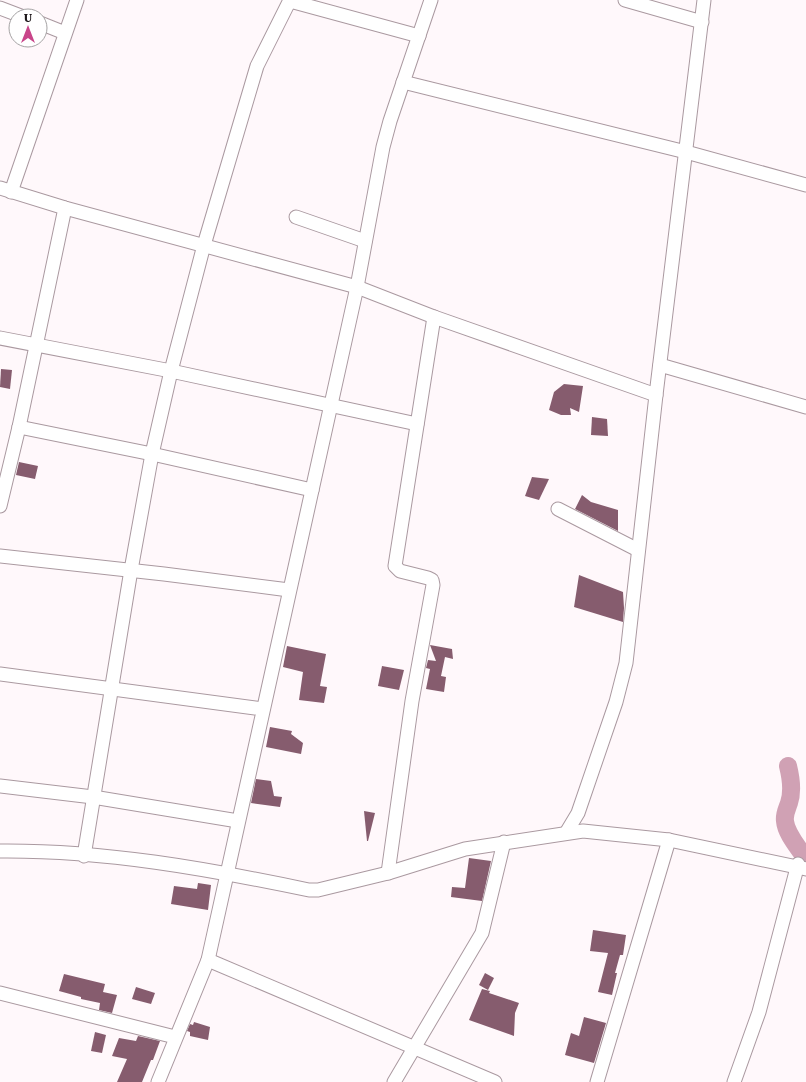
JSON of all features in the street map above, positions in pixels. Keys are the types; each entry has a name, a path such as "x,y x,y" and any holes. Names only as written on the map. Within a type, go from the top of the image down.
{"street":[{"path":"77,0 6,190 65,208 357,287 434,317 656,395"},
{"path":"84,855 131,570 152,454 171,371 204,245 256,66 290,0 419,36"},
{"path":"158,1082 175,1037 208,960 357,287 386,135 402,82 431,0"},
{"path":"625,0 702,22"},
{"path":"566,834 578,813 617,696 626,663 656,395 704,0"},
{"path":"48,26 65,33"},
{"path":"402,82 686,152 806,185"},
{"path":"0,506 19,427 65,208"},
{"path":"296,217 365,241"},
{"path":"388,874 412,701 433,585 432,580 428,578 400,571 395,566 434,317"},
{"path":"0,338 171,371 417,424"},
{"path":"660,365 806,407"},
{"path":"19,427 152,454 312,490"},
{"path":"558,510 638,550"},
{"path":"0,556 131,570 289,590"},
{"path":"0,674 263,709"},
{"path":"0,786 93,797 238,821"},
{"path":"0,851 63,852 227,873 313,890 388,874 452,852 504,842 583,831 669,840 800,867 759,1012 734,1082"},
{"path":"597,1082 669,840"},
{"path":"394,1082 482,933 504,842"},
{"path":"208,960 495,1082"},
{"path":"0,993 175,1037"}],"building":[{"path":"1,369 12,370 10,389 0,387"},
{"path":"564,384 583,386 579,412 570,408 571,415 561,415 549,410 554,392"},
{"path":"592,417 607,419 608,436 591,435"},
{"path":"19,462 38,466 35,479 16,475"},
{"path":"532,477 549,479 539,500 525,496"},
{"path":"582,495 591,502 618,510 618,531 575,509"},
{"path":"579,575 623,592 623,622 574,607"},
{"path":"430,645 452,649 453,659 445,657 441,676 446,677 444,692 426,689 430,669 426,668 428,660 436,661"},
{"path":"287,646 326,654 320,686 327,687 324,703 299,700 303,672 283,667"},
{"path":"382,666 404,670 399,690 378,686"},
{"path":"270,727 292,731 291,734 303,743 301,754 266,747"},
{"path":"256,779 271,781 274,796 282,797 280,807 251,803"},
{"path":"364,811 375,813 368,841 367,841"},
{"path":"469,858 491,861 482,901 451,897 452,887 465,888"},
{"path":"198,883 211,885 208,910 171,904 174,886 197,889"},
{"path":"593,930 626,935 623,955 620,955 615,973 617,973 612,995 598,992 608,953 590,951"},
{"path":"485,973 494,978 488,990 479,985"},
{"path":"64,974 105,984 103,992 117,995 112,1013 99,1010 100,1003 81,999 81,997 59,991"},
{"path":"136,987 155,993 151,1004 132,999"},
{"path":"482,989 490,991 489,993 519,1003 515,1013 514,1036 469,1020"},
{"path":"584,1017 606,1023 594,1063 565,1055 571,1033 579,1036"},
{"path":"194,1022 210,1027 208,1040 190,1036 190,1032 187,1031 190,1024 193,1025"},
{"path":"95,1032 106,1035 102,1053 91,1051"},
{"path":"138,1036 160,1041 153,1060 151,1060 142,1082 117,1082 127,1059 112,1056 119,1038 136,1041"}],"waterway":[{"path":"788,766 791,789 785,821 790,836 806,859"}]}
